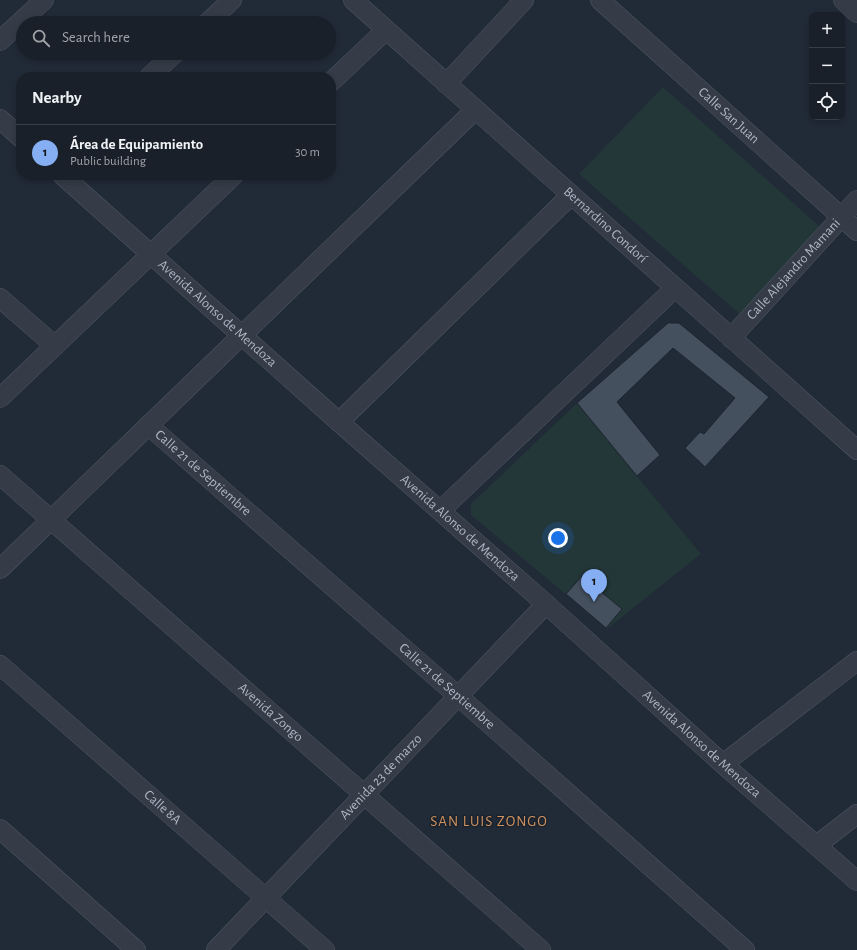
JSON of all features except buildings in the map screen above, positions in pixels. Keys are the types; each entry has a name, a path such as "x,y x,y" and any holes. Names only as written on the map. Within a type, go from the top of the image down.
{"street":[{"path":"27,16 44,0"},
{"path":"215,16 232,0"},
{"name":"Bernardino Condorí","path":"353,0 857,450"},
{"path":"446,84 524,0"},
{"name":"Calle San Juan","path":"600,0 857,231"},
{"path":"843,0 857,13"},
{"path":"0,41 16,26"},
{"path":"336,77 386,30"},
{"path":"154,72 167,60"},
{"path":"0,569 475,110"},
{"path":"0,119 16,133"},
{"name":"Avenida Alonso de Mendoza","path":"68,180 339,422 441,510 724,764 857,880"},
{"path":"0,398 229,180"},
{"path":"339,422 571,195"},
{"name":"Calle Alejandro Mamani","path":"732,338 857,200"},
{"path":"441,510 675,288"},
{"path":"0,298 55,346"},
{"name":"Calle 21 de Septiembre","path":"148,425 458,696 744,950"},
{"name":"Avenida Zongo","path":"0,475 541,950"},
{"name":"Avenida 23 de marzo","path":"216,950 546,604"},
{"path":"724,764 857,661"},
{"name":"Calle 8A","path":"0,665 325,950"},
{"path":"817,845 857,814"},
{"path":"0,829 136,950"}],"shaded area":[{"path":"663,87 821,228 742,316 579,174"},
{"path":"577,403 701,554 607,629 471,515 471,504"}],"place":[{"name":"Área de Equipamiento","path":"594,602"}],"district":[{"name":"SAN LUIS ZONGO","path":"489,821"}]}
